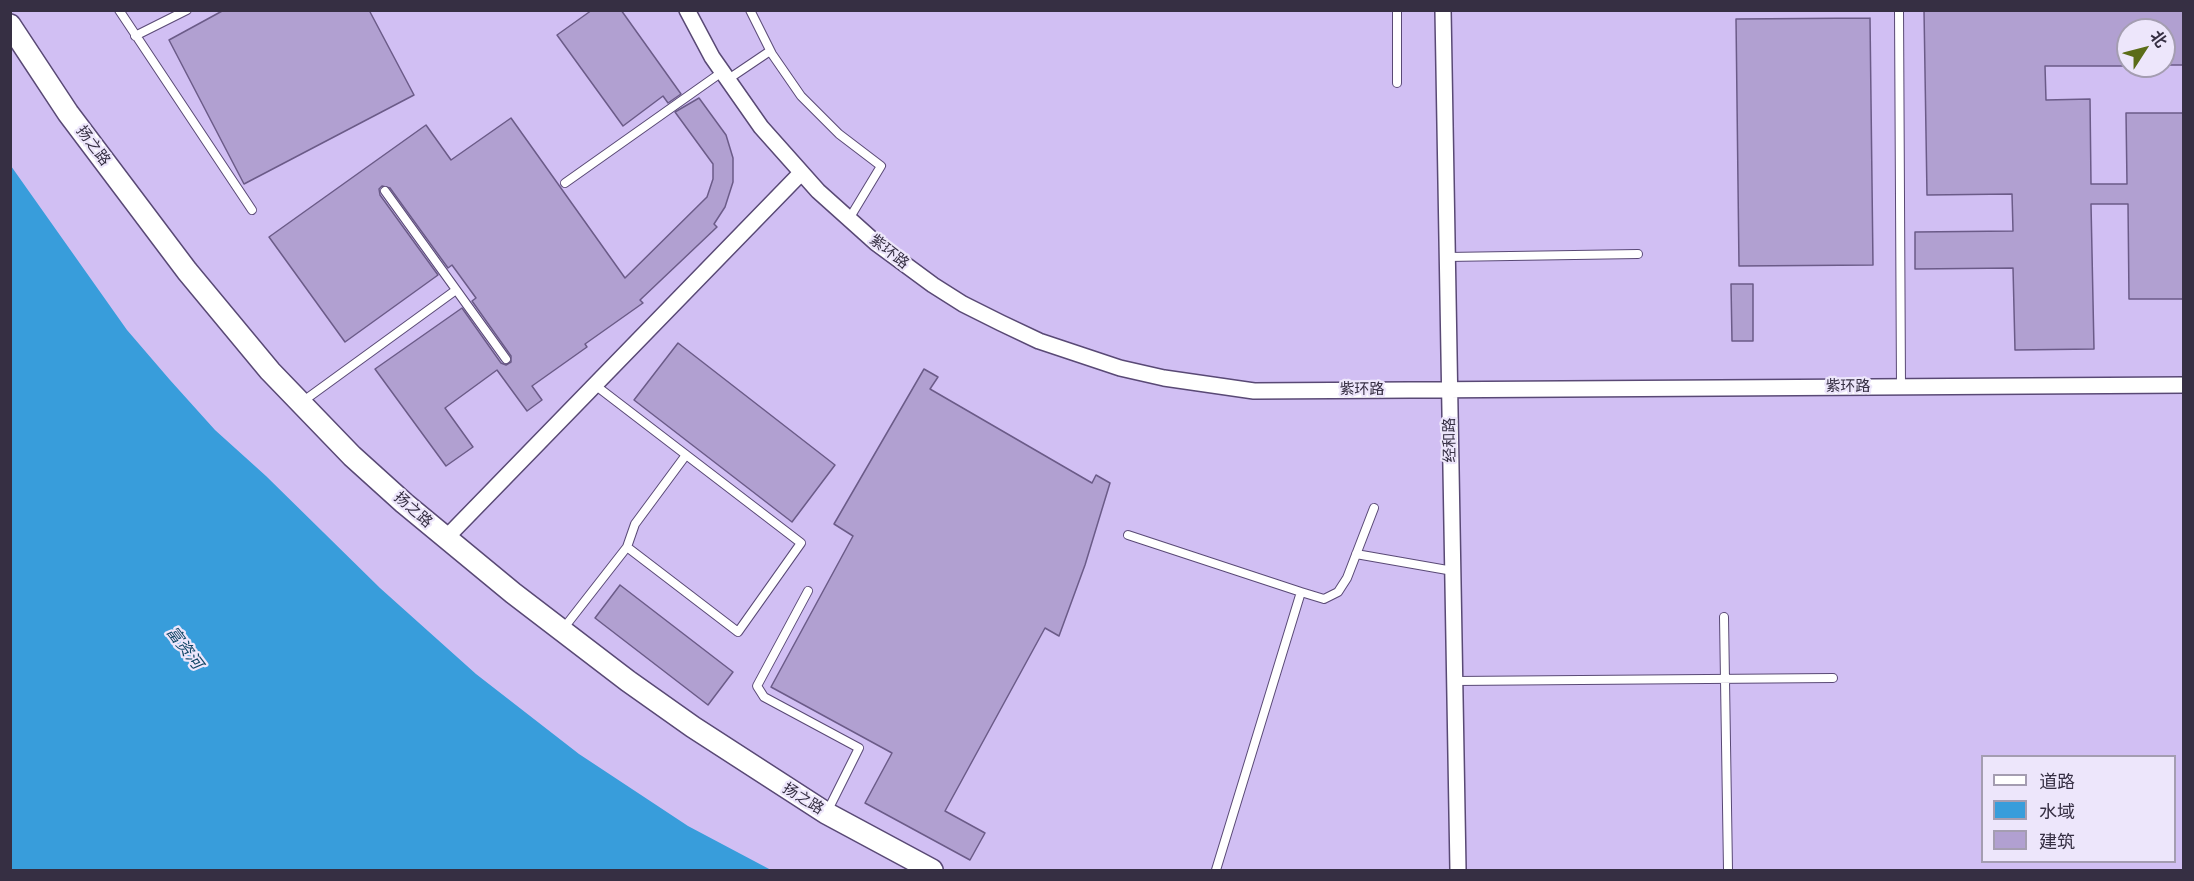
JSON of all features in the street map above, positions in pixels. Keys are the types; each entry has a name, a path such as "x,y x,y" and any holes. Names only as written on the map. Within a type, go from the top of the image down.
{"street":[{"name":"紫环路","path":"687,10 724,76 761,127 801,173 849,220 904,265 963,304 1040,340 1120,368 1175,380 1254,391 2184,385"},
{"name":"经和路","path":"1443,10 1458,870"},
{"name":"扬之路","path":"10,25 68,113 106,165 231,326 300,403 352,456 446,538 561,631 693,727 826,813 932,870"},
{"path":"446,538 801,173"}],"lane":[{"path":"119,10 252,210"},
{"path":"135,36 187,10"},
{"path":"750,10 770,51 785,75 819,116 852,145 881,166 849,220"},
{"path":"1397,10 1397,83"},
{"path":"1899,10 1901,387"},
{"path":"565,183 724,76 770,51"},
{"path":"385,191 506,359"},
{"path":"1447,257 1638,254"},
{"path":"300,403 456,290"},
{"path":"595,384 801,543 738,632 627,548"},
{"path":"561,631 627,548 635,524 686,455"},
{"path":"1128,535 1324,599 1332,596 1343,586 1374,508"},
{"path":"1356,554 1453,571"},
{"path":"808,591 758,686 764,698 860,748 826,813"},
{"path":"1216,870 1301,592"},
{"path":"1724,617 1728,870"},
{"path":"1455,681 1833,678"}],"water":[{"name":"富资河","path":"11,166 127,330 170,380 215,430 266,476 380,588 476,674 579,754 688,826 771,870 11,870"}],"building":[{"path":"224,10 369,10 414,95 244,184 169,40"},
{"path":"592,10 621,10 681,94 668,103 663,96 623,126 557,35"},
{"path":"1924,10 2183,10 2184,65 2176,65 2176,18 2116,18 2116,66 2045,66 2046,100 2090,99 2091,184 2127,184 2126,113 2184,113 2184,299 2129,299 2128,204 2091,204 2094,349 2015,350 2013,268 1915,269 1915,232 2013,231 2012,194 1927,195"},
{"path":"1870,18 1873,265 1739,266 1736,19"},
{"path":"699,98 726,135 733,158 733,182 725,207 714,224 717,227 640,300 643,303 585,344 587,347 532,386 542,400 527,411 497,370 445,408 473,447 446,466 375,369 462,308 501,363 506,365 511,362 511,356 472,301 476,298 452,265 448,268 390,188 382,186 379,189 380,195 438,275 345,342 269,237 426,125 451,160 511,118 625,278 707,197 713,179 713,164 675,112"},
{"path":"1731,284 1753,284 1753,341 1732,341"},
{"path":"678,343 835,465 792,522 634,400"},
{"path":"924,369 938,377 930,389 1092,483 1096,475 1110,483 1085,565 1059,636 1045,628 945,811 985,833 970,860 865,803 892,753 771,687 853,536 834,524"},
{"path":"620,585 733,672 708,705 595,618"}]}
